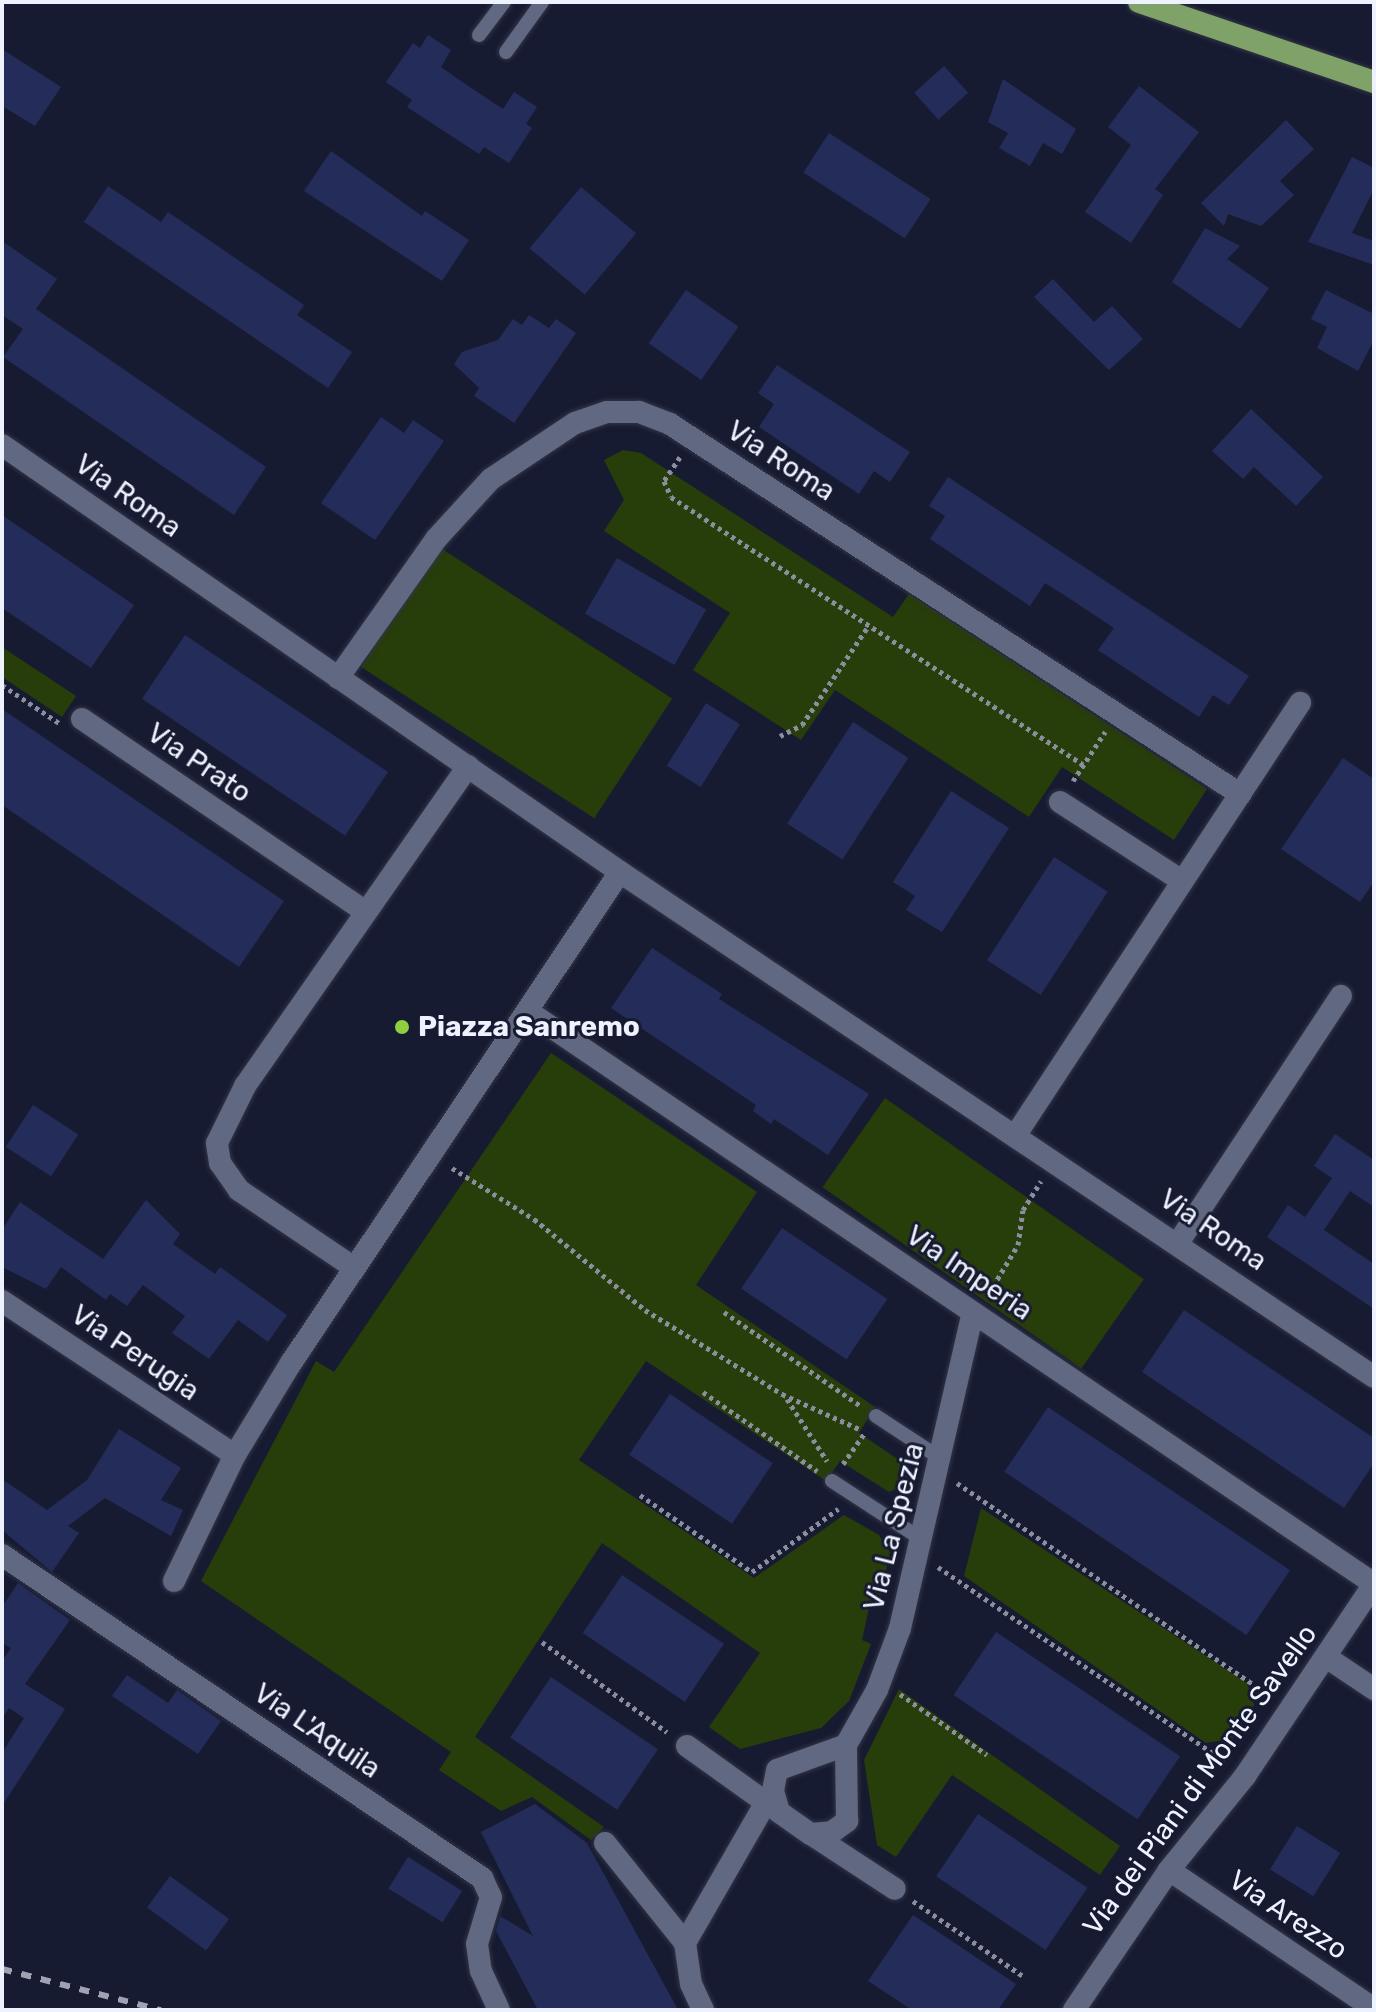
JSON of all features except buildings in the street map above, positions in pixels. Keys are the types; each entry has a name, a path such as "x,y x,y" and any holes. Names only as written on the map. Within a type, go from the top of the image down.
{"main road":[{"path":"1139,2 1374,82"}],"street":[{"name":"Via Roma","path":"338,678 457,514 543,440 616,411 653,416 693,439 1240,794"},
{"name":"Via Roma","path":"2,445 620,872 1056,1159 1374,1377"},
{"path":"1017,1133 1300,703"},
{"name":"Via Prato","path":"82,719 366,912"},
{"path":"353,1267 239,1190 220,1163 217,1143 245,1086 468,766"},
{"path":"1060,802 1182,881"},
{"path":"174,1581 235,1455 353,1267 529,1012 620,872"},
{"path":"1178,1243 1341,996"},
{"name":"Via Imperia","path":"529,1012 1374,1584"},
{"name":"Via Perugia","path":"2,1301 235,1455"},
{"name":"Via La Spezia","path":"858,1864 847,1821 846,1745 881,1681 922,1547 973,1313"},
{"name":"Via L'Aquila","path":"2,1555 482,1878 491,1897 477,1944 481,1971 499,2010"},
{"name":"Via dei Piani di Monte Savello","path":"1074,2010 1169,1870 1245,1776 1374,1584"},
{"path":"1326,1657 1374,1689"},
{"path":"734,1779 777,1770 846,1745"},
{"path":"687,1746 895,1889"},
{"path":"685,1943 772,1807 777,1770"},
{"path":"811,1834 832,1832 847,1821"},
{"path":"605,1843 685,1943 691,1984 703,2010"},
{"name":"Via Arezzo","path":"1169,1870 1374,2009"}],"lane":[{"path":"479,35 504,2"},
{"path":"506,52 542,2"},
{"path":"876,1416 941,1466"},
{"path":"832,1481 922,1547"}],"path":[{"path":"693,439 664,481 671,497 1083,765"},
{"path":"780,736 802,725 869,625"},
{"path":"2,685 73,733 82,719"},
{"path":"1060,802 1117,714"},
{"path":"431,1154 534,1219 645,1310 782,1394 830,1419 867,1430"},
{"path":"973,1313 1018,1245 1023,1210 1056,1159"},
{"path":"724,1312 876,1416 835,1476 782,1394"},
{"path":"703,1392 832,1481"},
{"path":"941,1466 1290,1710"},
{"path":"640,1495 752,1572 856,1496"},
{"path":"922,1547 1245,1776"},
{"path":"542,1642 687,1746"},
{"path":"881,1681 987,1755"},
{"path":"895,1889 1023,1976"}],"green space":[{"path":"623,450 641,453 893,617 909,594 1207,789 1174,840 1062,767 1029,817 835,690 801,740 693,670 730,613 604,531 624,500 604,460"},
{"path":"439,547 672,698 594,818 361,667"},
{"path":"2,647 76,696 62,717 2,677"},
{"path":"551,1053 757,1192 696,1285 875,1407 859,1433 899,1460 908,1474 905,1485 889,1492 840,1461 826,1481 646,1361 579,1460 754,1578 844,1515 879,1535 890,1552 879,1603 870,1603 862,1640 871,1644 849,1701 821,1728 740,1749 709,1727 760,1653 602,1543 475,1737 604,1827 591,1840 532,1797 501,1811 439,1770 451,1752 201,1581 316,1361 334,1372"},
{"path":"885,1098 1144,1279 1081,1369 822,1187"},
{"path":"981,1508 1247,1683 1254,1705 1232,1739 1206,1743 964,1576"},
{"path":"899,1689 1120,1846 1100,1875 952,1775 896,1857 877,1845 864,1760"}],"railway":[{"path":"2,1969 161,2010"}],"place":[{"name":"Piazza Sanremo","path":"402,1027"}]}
